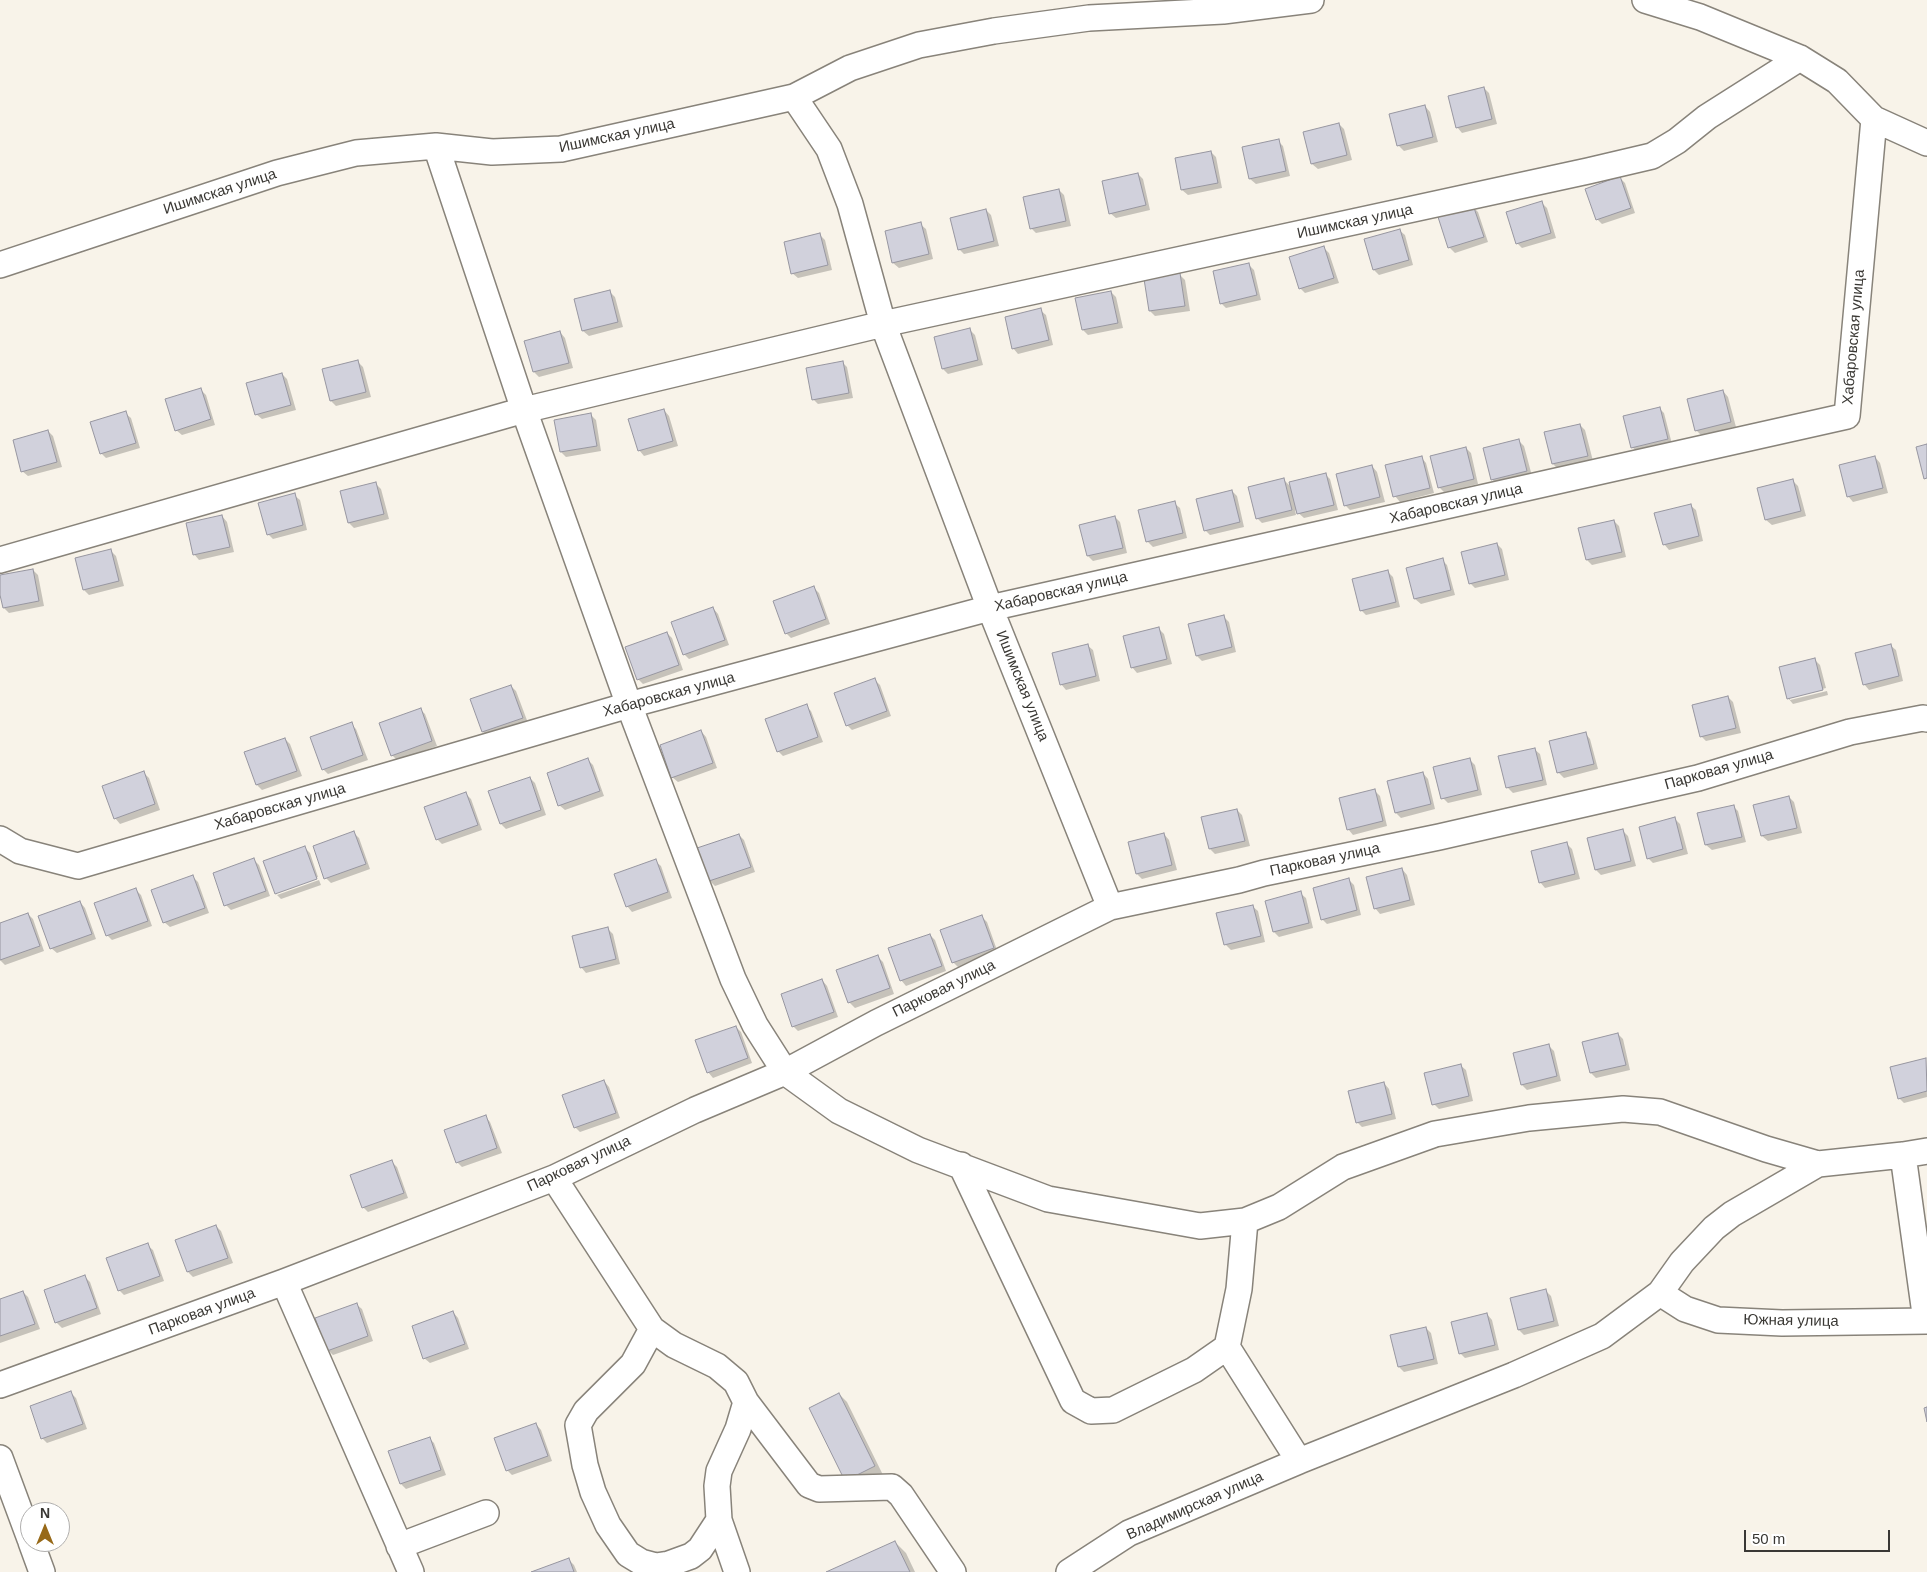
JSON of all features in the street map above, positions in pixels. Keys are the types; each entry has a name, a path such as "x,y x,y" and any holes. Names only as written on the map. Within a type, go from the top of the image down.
{"street":[{"path":"794,98 850,68 919,45 994,31 1089,18 1223,11 1311,0"},
{"path":"1645,0 1700,17 1800,58 1837,82 1874,119 1927,143"},
{"name":"Ишимская улица","path":"0,560 524,410 884,324 1652,156 1678,142 1707,117 1800,58"},
{"name":"Ишимская улица","path":"0,264 277,173 356,153 436,146 492,152 561,149 794,98 830,149 850,204 884,324 990,608 1110,908"},
{"name":"Хабаровская улица","path":"0,839 20,851 78,866 629,705 990,608 1847,416 1874,119"},
{"path":"436,146 524,410 629,705 733,979 756,1025 785,1072 839,1111 918,1150 1048,1199 1200,1226 1245,1221 1279,1207 1343,1168 1434,1134 1529,1118 1623,1109 1660,1112 1766,1149 1818,1164 1915,1153 1927,1321"},
{"name":"Парковая улица","path":"0,1385 284,1282 554,1178 695,1110 785,1072 876,1023 1110,908 1239,880 1264,872 1439,837 1698,778 1850,732 1923,718 1927,719"},
{"name":"Владимирская улица","path":"1069,1572 1129,1533 1299,1461 1514,1375 1602,1336 1660,1293 1682,1262 1714,1228 1732,1214 1818,1164"},
{"path":"961,1166 1073,1401 1091,1411 1113,1410 1194,1370 1227,1347 1239,1289 1245,1221"},
{"path":"554,1178 652,1329 674,1345 717,1366 736,1382 746,1402 810,1484 819,1489 892,1487 901,1495 952,1572"},
{"path":"284,1282 411,1572"},
{"name":"Южная улица","path":"1660,1293 1685,1309 1718,1320 1782,1323 1927,1321"},
{"path":"652,1329 633,1364 586,1411 578,1424 585,1465 593,1492 608,1525 628,1554 640,1562 656,1566 669,1564 691,1556 700,1549 719,1520"},
{"path":"1227,1347 1299,1461"},
{"path":"737,1572 719,1520 717,1486 719,1471 738,1429 746,1402"},
{"path":"0,1458 20,1511"},
{"path":"400,1546 486,1513"},
{"path":"35,1552 42,1572"}],"building":[{"path":"1484,87 1492,119 1456,128 1448,96"},
{"path":"1425,105 1433,137 1397,146 1389,114"},
{"path":"1339,123 1347,155 1311,164 1303,132"},
{"path":"1279,139 1286,171 1249,179 1242,147"},
{"path":"1211,151 1218,183 1181,190 1175,158"},
{"path":"1138,173 1146,205 1109,214 1102,181"},
{"path":"1620,176 1631,208 1596,220 1585,189"},
{"path":"1059,189 1066,221 1030,229 1023,197"},
{"path":"1542,201 1551,233 1516,244 1506,212"},
{"path":"1473,205 1484,237 1448,248 1438,217"},
{"path":"986,209 994,241 958,250 950,218"},
{"path":"921,222 929,254 892,263 885,231"},
{"path":"1400,229 1409,260 1373,270 1364,239"},
{"path":"820,233 828,265 791,274 784,242"},
{"path":"1324,246 1334,278 1299,289 1289,257"},
{"path":"1249,263 1257,295 1220,304 1213,271"},
{"path":"1180,273 1185,306 1149,311 1144,279"},
{"path":"610,290 618,322 582,331 574,299"},
{"path":"1111,291 1118,323 1082,330 1075,298"},
{"path":"1041,308 1049,340 1012,349 1005,317"},
{"path":"970,328 978,360 942,369 934,337"},
{"path":"560,331 569,363 533,372 524,341"},
{"path":"358,360 366,392 330,401 322,369"},
{"path":"843,361 849,393 812,400 806,368"},
{"path":"282,373 291,405 255,415 246,383"},
{"path":"201,388 211,419 175,431 165,399"},
{"path":"1723,390 1731,422 1695,431 1687,399"},
{"path":"1660,407 1668,439 1631,448 1623,416"},
{"path":"664,409 673,441 638,451 628,419"},
{"path":"126,411 136,443 100,454 90,422"},
{"path":"591,413 597,446 560,452 554,420"},
{"path":"1580,424 1588,456 1552,464 1544,432"},
{"path":"48,430 57,462 21,472 13,440"},
{"path":"1519,439 1527,471 1491,480 1483,448"},
{"path":"1927,444 1927,478 1924,479 1916,447"},
{"path":"1466,447 1474,479 1438,488 1430,456"},
{"path":"1422,456 1430,488 1393,497 1385,465"},
{"path":"1875,456 1883,488 1847,497 1839,465"},
{"path":"1372,465 1380,497 1344,506 1336,474"},
{"path":"1326,473 1334,505 1297,514 1289,482"},
{"path":"1284,478 1292,510 1256,519 1248,487"},
{"path":"1793,479 1801,511 1765,520 1757,488"},
{"path":"376,482 384,514 348,523 340,491"},
{"path":"1232,490 1240,522 1204,531 1196,499"},
{"path":"295,493 303,525 267,535 258,503"},
{"path":"1175,501 1183,533 1146,542 1138,510"},
{"path":"1691,504 1699,536 1663,545 1654,513"},
{"path":"222,515 230,547 193,555 186,523"},
{"path":"1115,516 1123,548 1087,556 1079,525"},
{"path":"1614,520 1622,552 1586,560 1578,528"},
{"path":"1497,543 1505,575 1469,584 1461,552"},
{"path":"111,549 119,581 83,590 75,558"},
{"path":"1443,558 1451,590 1414,599 1406,568"},
{"path":"33,569 39,601 3,608 0,595 0,575"},
{"path":"1388,570 1396,602 1360,611 1352,579"},
{"path":"814,586 826,619 785,634 773,601"},
{"path":"713,607 725,640 683,655 671,622"},
{"path":"1224,615 1232,647 1196,656 1188,624"},
{"path":"1159,627 1167,659 1131,668 1123,636"},
{"path":"667,632 679,665 637,680 625,647"},
{"path":"1088,644 1096,676 1060,685 1052,653"},
{"path":"1891,644 1899,676 1863,685 1855,653"},
{"path":"1815,658 1823,690 1787,699 1779,667"},
{"path":"875,678 887,711 846,726 834,693"},
{"path":"511,685 523,718 482,732 470,699"},
{"path":"1728,696 1736,728 1700,737 1692,705"},
{"path":"807,704 818,737 777,752 765,719"},
{"path":"421,708 432,741 391,756 379,723"},
{"path":"352,722 363,755 322,770 310,737"},
{"path":"701,730 713,763 671,778 660,745"},
{"path":"1586,732 1594,764 1557,773 1549,741"},
{"path":"285,738 297,771 256,785 244,752"},
{"path":"1535,748 1543,780 1506,788 1498,756"},
{"path":"588,758 600,791 558,806 547,773"},
{"path":"1470,758 1478,790 1441,799 1433,767"},
{"path":"144,771 155,804 114,819 102,786"},
{"path":"1423,772 1431,804 1395,813 1387,781"},
{"path":"530,777 541,810 500,824 488,791"},
{"path":"1375,789 1383,821 1347,830 1339,798"},
{"path":"466,792 478,825 436,840 424,807"},
{"path":"1789,796 1797,828 1761,836 1753,805"},
{"path":"1734,805 1742,837 1705,845 1697,813"},
{"path":"1237,809 1245,841 1209,849 1201,817"},
{"path":"1675,817 1683,849 1647,859 1639,827"},
{"path":"1623,829 1631,861 1595,870 1587,838"},
{"path":"354,831 366,864 324,879 313,846"},
{"path":"1164,833 1172,865 1136,874 1128,842"},
{"path":"739,834 751,867 709,881 697,848"},
{"path":"1567,842 1575,874 1539,883 1531,851"},
{"path":"305,846 317,879 275,894 263,861"},
{"path":"254,858 266,891 224,906 213,873"},
{"path":"656,859 668,892 626,907 614,874"},
{"path":"1402,868 1410,900 1374,909 1366,877"},
{"path":"193,875 205,908 163,923 151,890"},
{"path":"1349,878 1357,910 1321,920 1313,888"},
{"path":"136,888 148,921 106,936 94,903"},
{"path":"1301,891 1309,923 1273,932 1265,901"},
{"path":"80,901 92,934 50,949 38,916"},
{"path":"1253,905 1261,936 1224,945 1216,913"},
{"path":"28,913 40,946 0,960 0,923"},
{"path":"982,915 994,948 952,963 940,930"},
{"path":"608,927 616,959 580,968 572,936"},
{"path":"930,934 942,966 900,981 888,948"},
{"path":"878,955 890,988 848,1003 836,970"},
{"path":"822,979 834,1012 792,1027 781,994"},
{"path":"736,1026 748,1058 707,1073 695,1040"},
{"path":"1618,1033 1626,1065 1590,1073 1582,1042"},
{"path":"1549,1044 1557,1076 1521,1085 1513,1053"},
{"path":"1926,1058 1927,1091 1898,1099 1890,1067"},
{"path":"1461,1064 1469,1096 1432,1105 1424,1073"},
{"path":"604,1080 616,1113 574,1128 562,1095"},
{"path":"1384,1082 1392,1114 1356,1123 1348,1091"},
{"path":"486,1115 497,1148 456,1163 444,1130"},
{"path":"392,1160 404,1193 362,1208 350,1175"},
{"path":"216,1225 228,1258 187,1272 175,1240"},
{"path":"148,1243 160,1276 118,1291 106,1258"},
{"path":"85,1275 97,1308 55,1323 44,1290"},
{"path":"1546,1289 1554,1321 1518,1330 1510,1298"},
{"path":"23,1291 35,1324 0,1336 0,1299"},
{"path":"357,1303 368,1336 327,1351 315,1318"},
{"path":"453,1311 465,1344 423,1359 412,1326"},
{"path":"1487,1313 1495,1345 1459,1354 1451,1322"},
{"path":"1426,1327 1434,1359 1398,1367 1390,1335"},
{"path":"71,1391 83,1424 41,1439 30,1406"},
{"path":"839,1393 875,1466 845,1481 809,1408"},
{"path":"1927,1407 1927,1422 1924,1408"},
{"path":"536,1423 548,1456 506,1471 494,1438"},
{"path":"430,1437 441,1470 400,1484 388,1451"},
{"path":"895,1541 910,1572 826,1572"},
{"path":"569,1558 574,1572 531,1572"}]}
